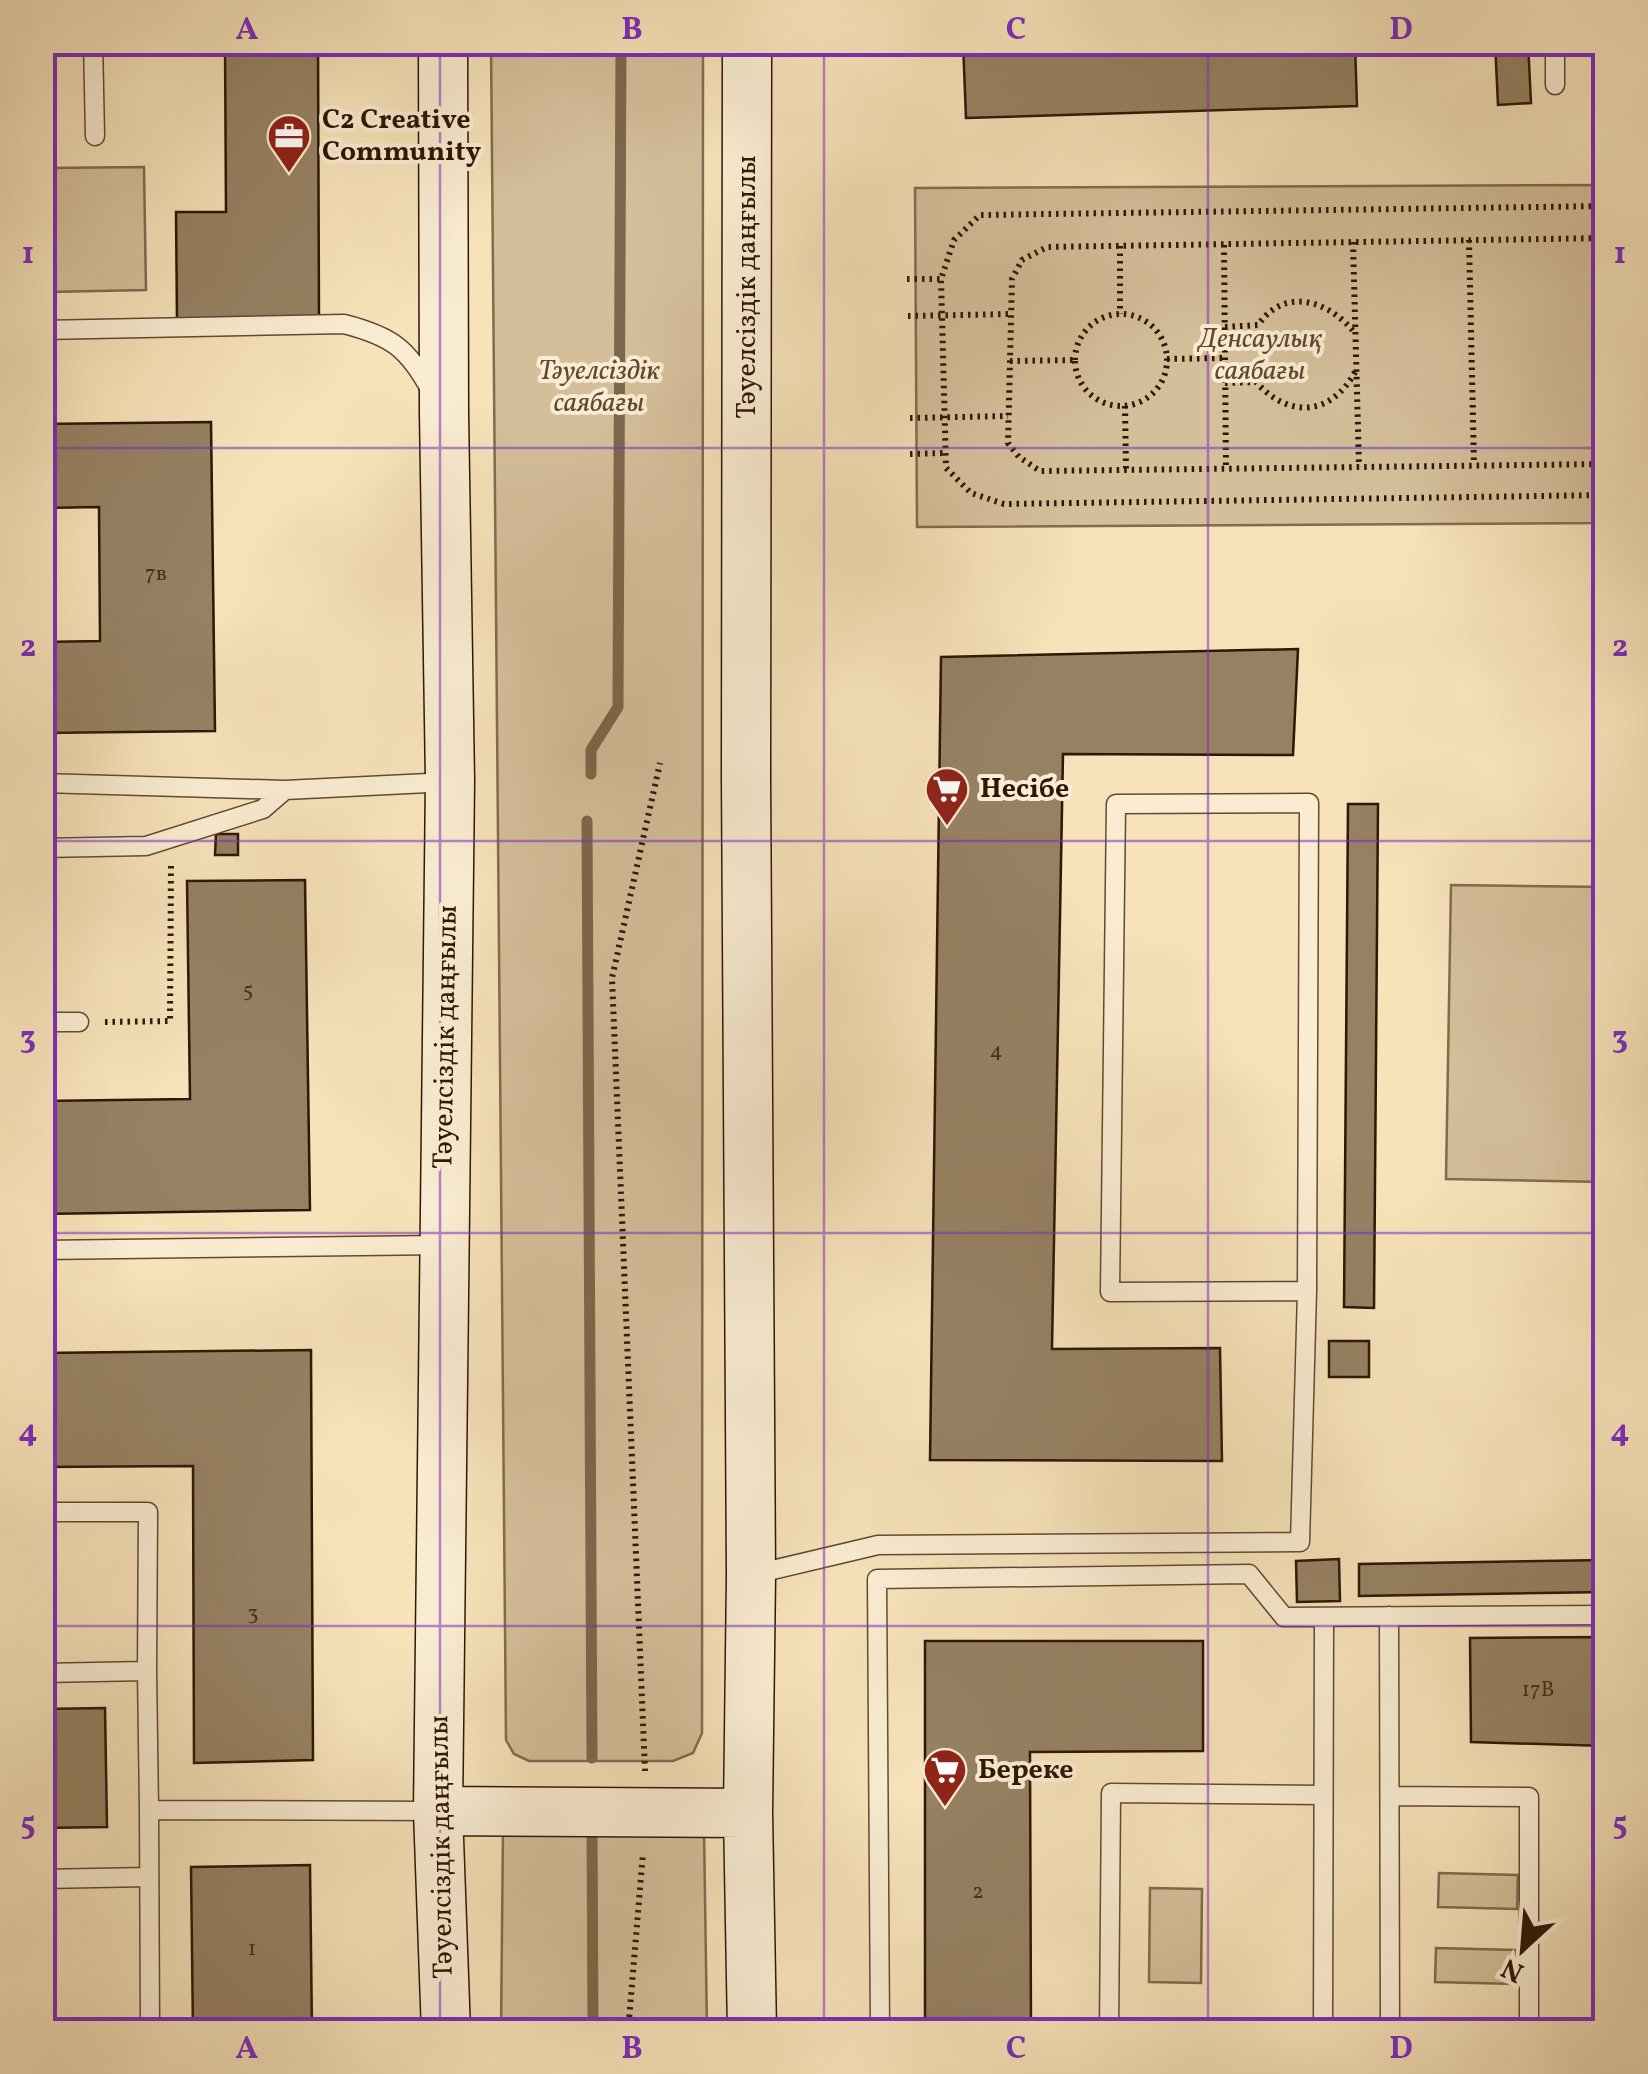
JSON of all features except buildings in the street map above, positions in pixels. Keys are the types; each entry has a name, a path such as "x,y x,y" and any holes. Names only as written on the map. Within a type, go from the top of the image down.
{"street":[{"name":"Тәуелсіздік даңғылы","path":"442,42 450,782 438,1811 446,2032"},
{"name":"Тәуелсіздік даңғылы","path":"747,42 746,819 751,1576 748,1812 752,2032"},
{"path":"438,1811 748,1812"}],"lane":[{"path":"93,42 95,136"},
{"path":"1554,42 1555,85"},
{"path":"42,330 344,324 386,336 414,360 444,414"},
{"path":"42,783 285,790 450,782"},
{"path":"42,848 146,846 263,809 285,790"},
{"path":"751,1576 878,1545 1300,1542 1307,1291 1309,803 1116,804 1110,1292 1307,1291"},
{"path":"42,1022 79,1022"},
{"path":"42,1250 444,1245"},
{"path":"42,1512 148,1512 150,2032"},
{"path":"878,1545 880,2032"},
{"path":"878,1579 1250,1574 1284,1616 1606,1614"},
{"path":"1389,1616 1390,2032"},
{"path":"1323,2032 1324,1617"},
{"path":"42,1673 147,1671"},
{"path":"1109,2032 1111,1793 1323,1795"},
{"path":"1390,1796 1529,1798 1529,2032"},
{"path":"149,1810 438,1811"},
{"path":"42,1879 148,1877"}],"path":[{"path":"1606,206 980,215 954,240 941,278 946,468 971,494 1004,504 1606,495"},
{"path":"1602,238 1602,464 1040,471 1019,457 1008,443 1012,278 1022,260 1046,247 1469,240 1602,238"},
{"path":"1469,240 1474,465"},
{"path":"1352,242 1359,467"},
{"path":"1224,244 1226,468"},
{"path":"1120,246 1120,314"},
{"path":"908,279 941,278"},
{"path":"1224,326 1258,325 1276,307 1292,301 1310,301 1327,306 1355,333"},
{"path":"908,316 1012,314"},
{"path":"1120,314 1139,317 1152,326 1162,337 1167,360 1162,382 1153,394 1125,406 1095,399 1084,389 1074,360 1084,331 1095,321 1120,314"},
{"path":"1167,360 1225,358"},
{"path":"1010,361 1074,360"},
{"path":"1225,383 1256,382 1282,404 1317,407 1347,386 1356,369"},
{"path":"1125,406 1126,470"},
{"path":"910,418 1008,416"},
{"path":"910,454 946,453"},
{"path":"628,2032 647,1812 612,978 660,763"},
{"path":"79,1022 170,1021 171,840"}],"green space":[{"name":"Тәуелсіздік саябағы","path":"491,43 703,43 702,1733 693,1753 673,1761 529,1761 514,1754 506,1740"},
{"path":"144,167 146,290 48,292 46,168"},
{"name":"Денсаулық саябағы","path":"1605,185 1605,523 917,527 915,188"},
{"path":"1451,885 1605,887 1605,1182 1446,1179"},
{"path":"503,1828 704,1830 707,2031 501,2032"},
{"path":"1439,1873 1518,1875 1517,1909 1438,1907"},
{"path":"1150,1888 1202,1889 1201,1983 1149,1982"},
{"path":"1436,1948 1516,1950 1515,1984 1435,1982"}],"waterway":[{"path":"591,774 591,750 618,707 621,42"},
{"path":"587,821 592,1758"},
{"path":"592,1823 593,2032"}],"place":[{"name":"C2 Creative Community","path":"289,174"},
{"name":"Несiбе","path":"947,827"},
{"name":"Береке","path":"945,1808"}]}
